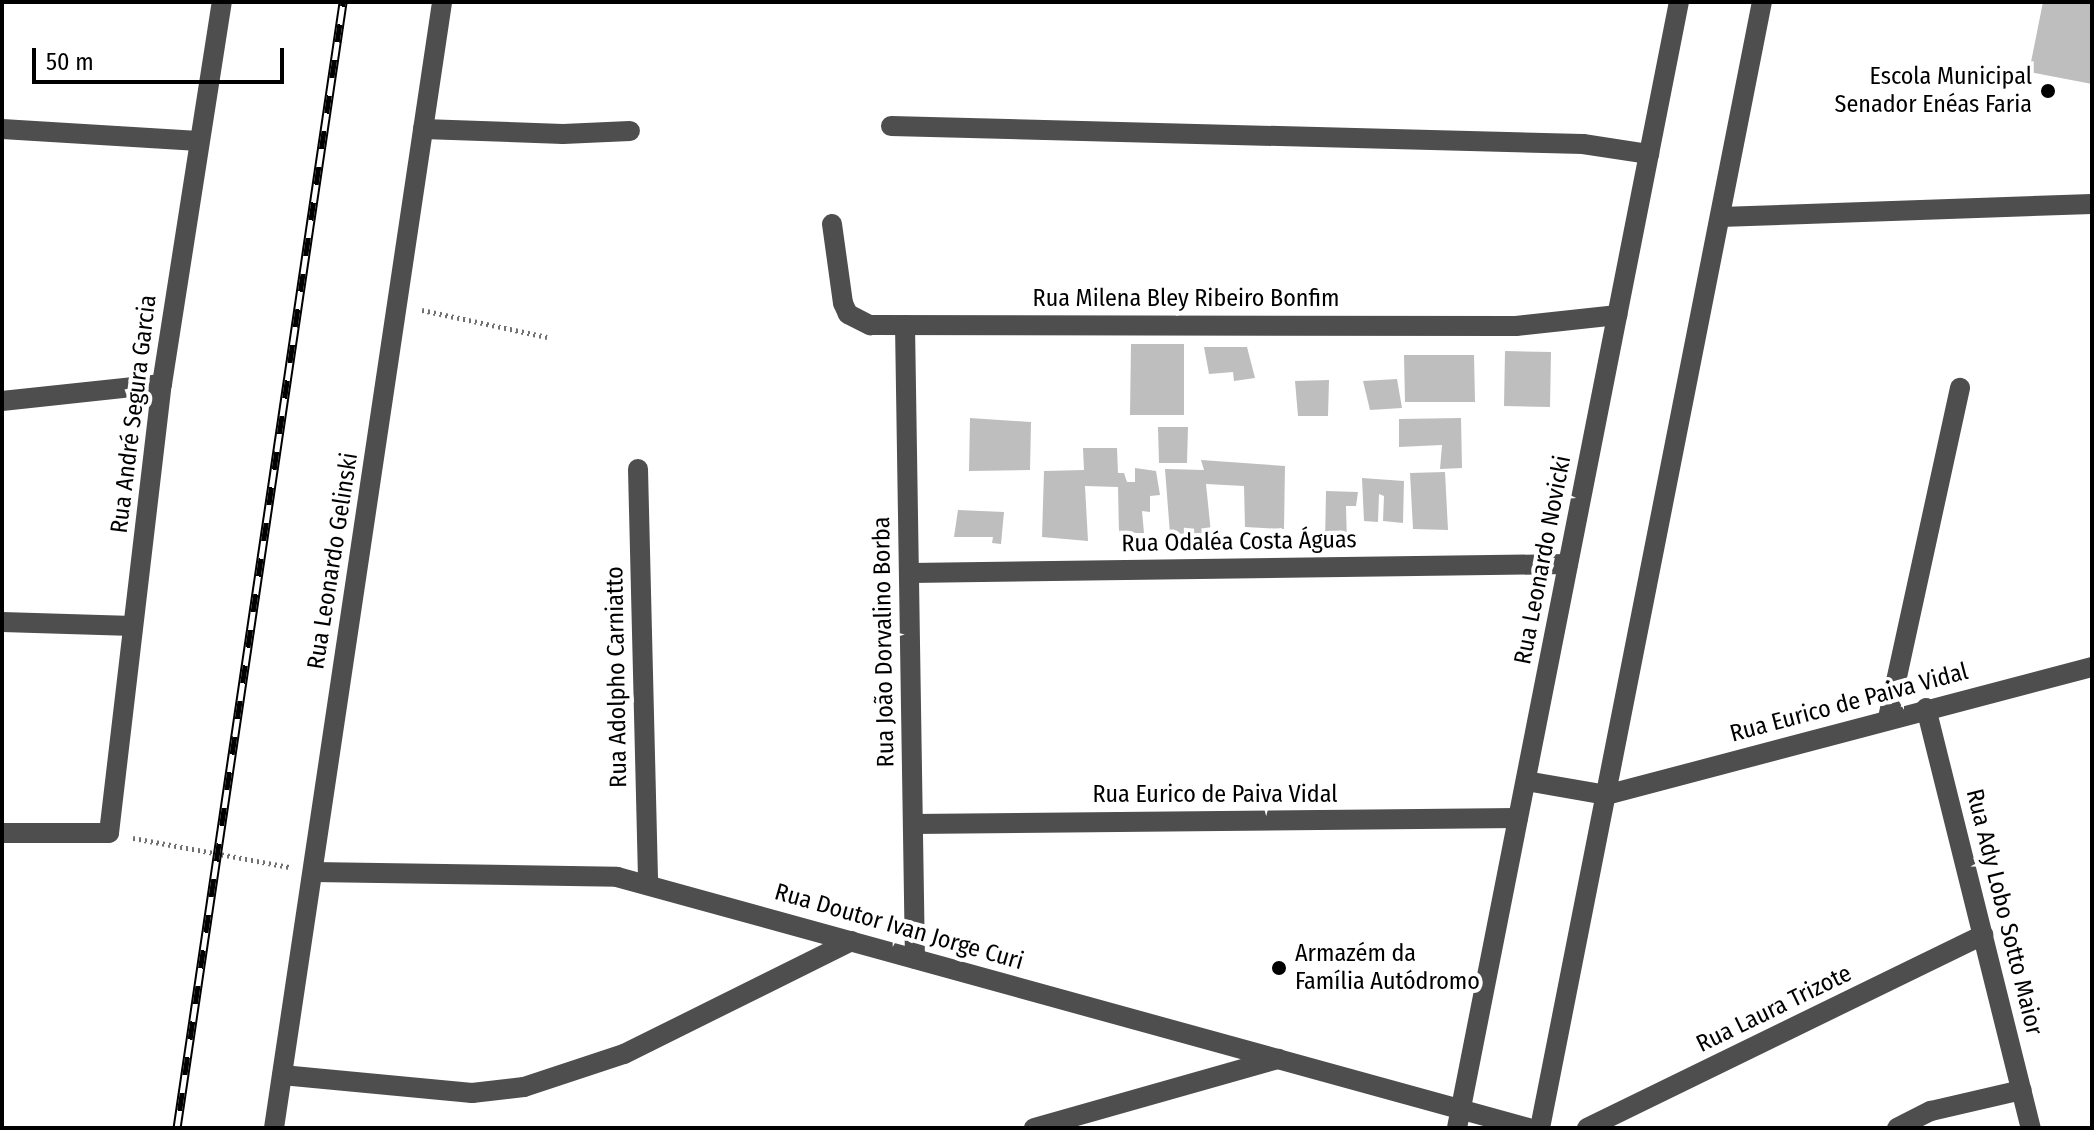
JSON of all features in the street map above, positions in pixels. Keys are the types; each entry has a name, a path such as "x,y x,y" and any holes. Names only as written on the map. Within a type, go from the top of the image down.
{"street":[{"name":"Rua André Segura Garcia","path":"109,833 162,384 222,2"},
{"name":"Rua Leonardo Gelinski","path":"274,1128 442,2"},
{"name":"Rua Leonardo Novicki","path":"1459,1118 1679,2"},
{"path":"1540,1128 1762,2"},
{"path":"891,126 1583,144 1649,154"},
{"path":"2,129 199,141"},
{"path":"423,129 630,131"},
{"path":"1720,217 2092,204"},
{"name":"Rua Milena Bley Ribeiro Bonfim","path":"832,224 848,314 870,325 1516,326 1617,315"},
{"name":"Rua João Dorvalino Borba","path":"905,325 915,959"},
{"path":"2,401 162,384"},
{"path":"1888,718 1960,388"},
{"name":"Rua Adolpho Carniatto","path":"638,469 648,885"},
{"name":"Rua Odaléa Costa Águas","path":"910,573 1568,564"},
{"path":"2,622 133,626"},
{"name":"Rua Eurico de Paiva Vidal","path":"1526,781 1606,795 1888,718 2092,667"},
{"name":"Rua Ady Lobo Sotto Maior","path":"1926,708 2031,1128"},
{"name":"Rua Eurico de Paiva Vidal","path":"913,824 1518,818"},
{"path":"2,833 109,833"},
{"name":"Rua Doutor Ivan Jorge Curi","path":"313,872 587,875 648,885 1278,1059 1459,1118 1528,1128"},
{"name":"Rua Laura Trizote","path":"1587,1128 1983,935"},
{"path":"282,1075 472,1093 524,1087 624,1054 852,941"},
{"path":"1034,1128 1278,1059"},
{"path":"1897,1128 1931,1111 2022,1090"}],"path":[{"path":"397,305 547,337"},
{"path":"109,833 313,872"}],"building":[{"path":"2043,2 2092,2 2092,84 2029,72"},
{"path":"1131,344 1184,344 1184,415 1130,415"},
{"path":"1204,347 1247,347 1255,378 1234,381 1233,372 1209,374"},
{"path":"1505,351 1551,352 1550,407 1504,406"},
{"path":"1404,355 1474,355 1475,402 1405,402"},
{"path":"1397,379 1402,408 1370,410 1363,381"},
{"path":"1329,380 1328,416 1298,416 1295,381"},
{"path":"970,418 1031,422 1030,470 969,471"},
{"path":"1461,418 1462,468 1440,469 1442,445 1399,447 1399,419"},
{"path":"1158,427 1188,427 1187,463 1159,463"},
{"path":"1083,448 1117,448 1118,473 1124,473 1127,482 1135,482 1135,468 1156,471 1160,495 1150,496 1150,512 1142,511 1144,533 1119,533 1118,487 1085,486 1088,541 1042,537 1044,471 1084,470"},
{"path":"1201,460 1285,466 1284,529 1245,527 1244,486 1206,484 1211,533 1170,534 1165,469 1204,470"},
{"path":"1445,472 1448,530 1413,529 1410,473"},
{"path":"1362,478 1404,481 1403,523 1383,521 1384,496 1379,494 1378,522 1364,521"},
{"path":"1326,491 1358,492 1356,506 1346,506 1347,544 1325,544"},
{"path":"958,510 1004,512 1001,544 992,543 993,537 954,537"}],"railway":[{"path":"177,1128 343,2"}],"place":[{"name":"Escola Municipal Senador Enéas Faria","path":"2048,91"},
{"name":"Armazém da Família Autódromo","path":"1279,968"}]}
